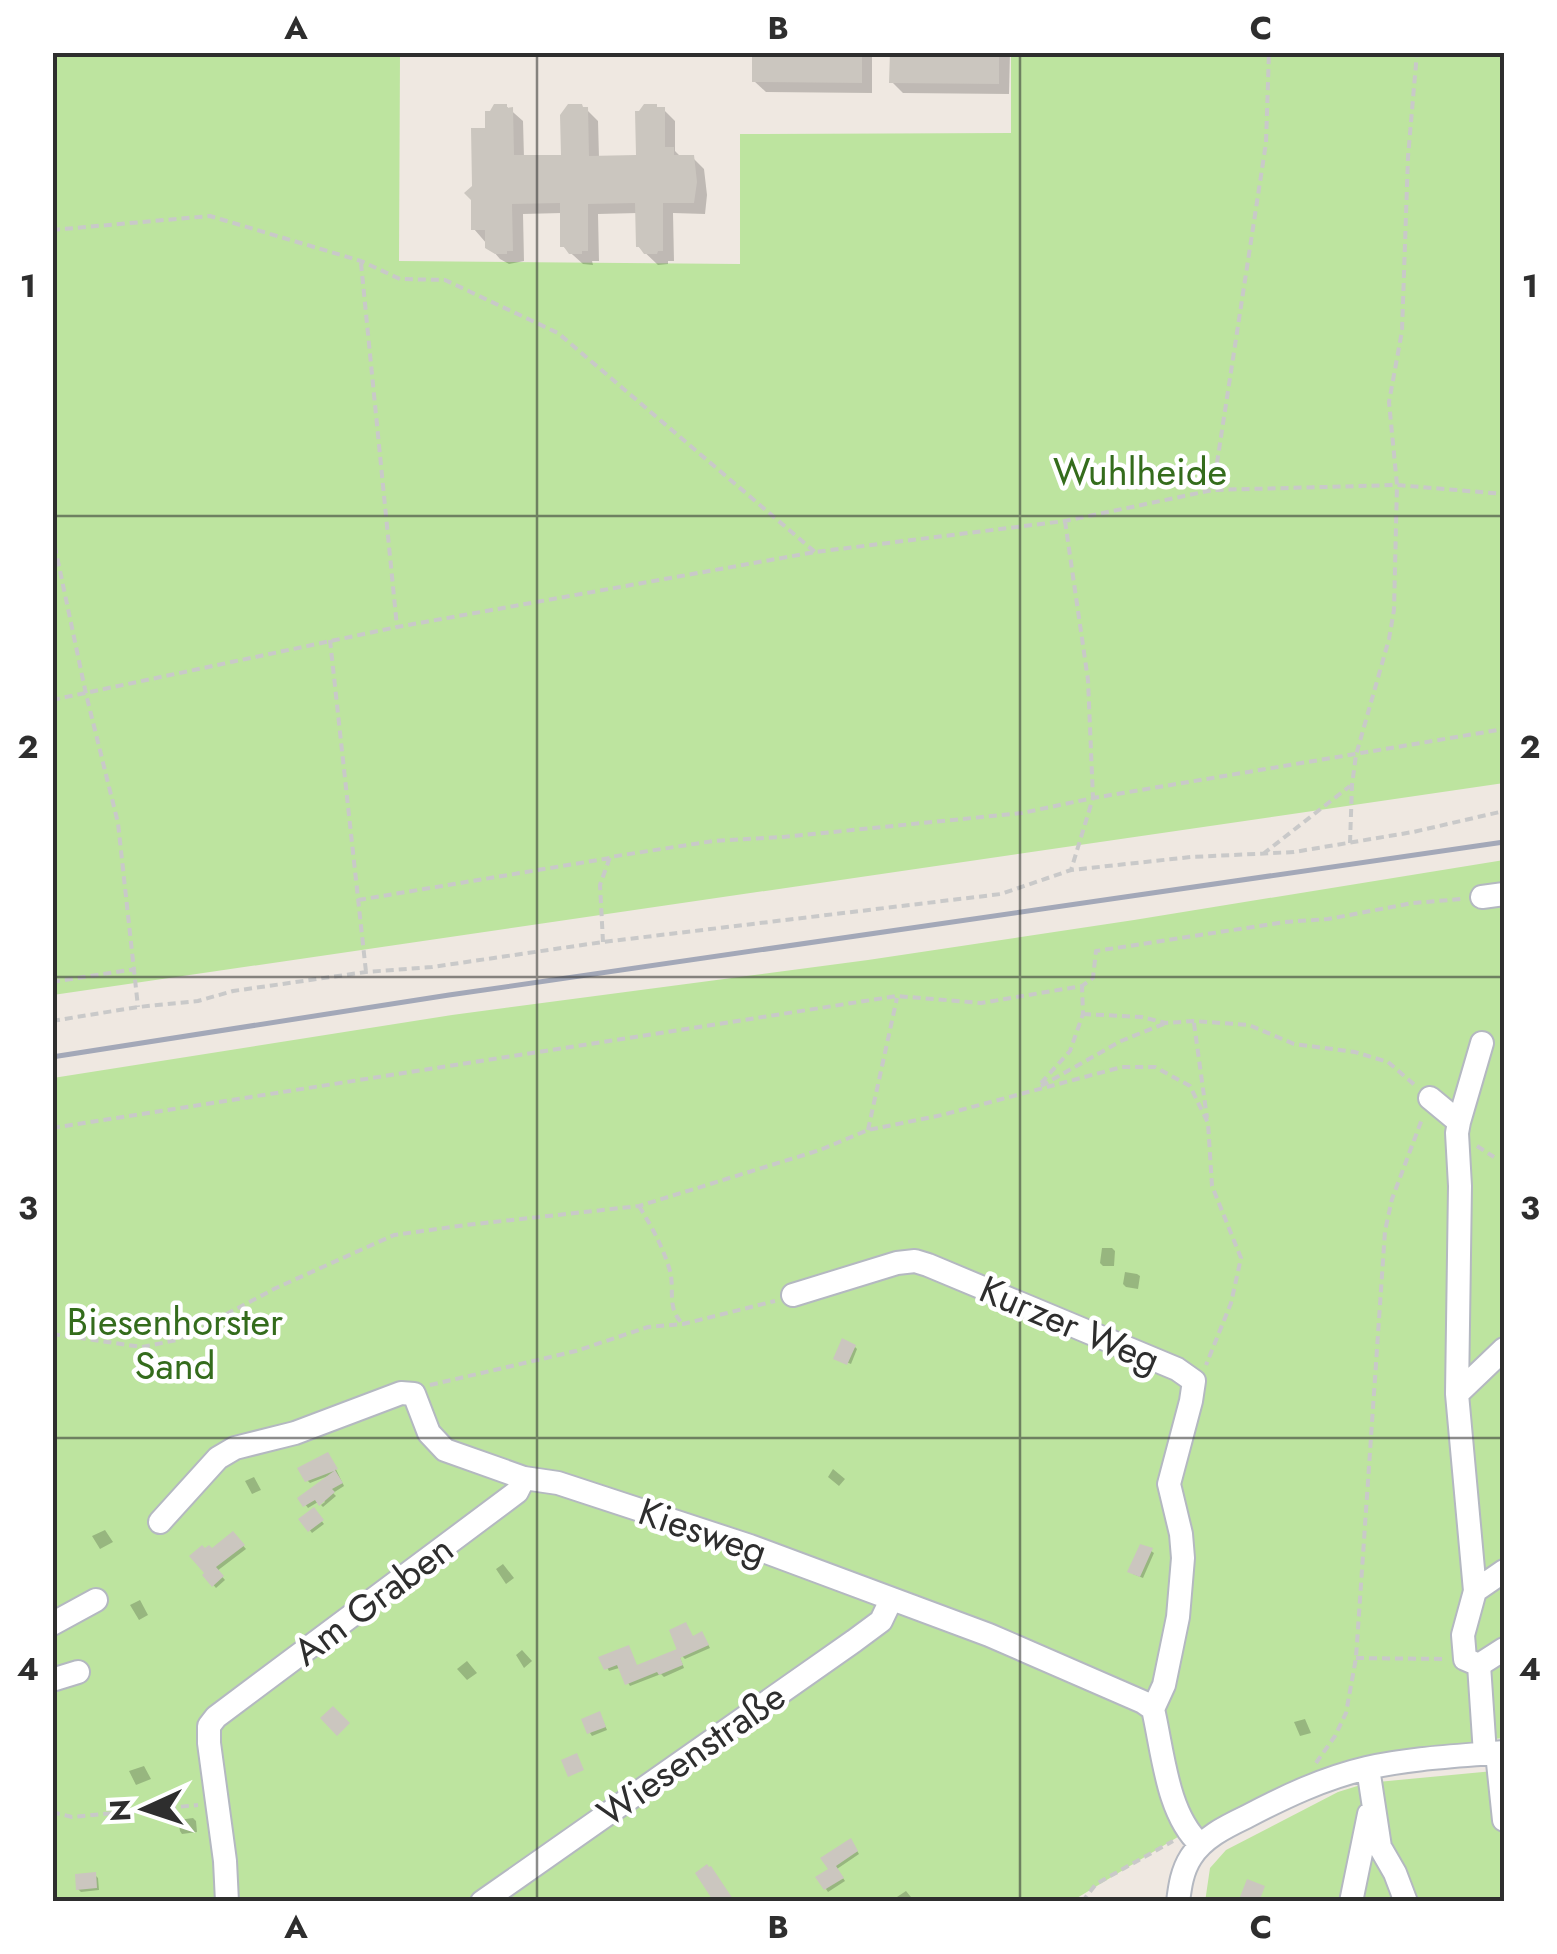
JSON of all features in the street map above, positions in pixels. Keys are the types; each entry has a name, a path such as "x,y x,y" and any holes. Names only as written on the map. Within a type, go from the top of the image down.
{"street":[{"path":"1482,1043 1456,1134 1460,1186 1456,1394 1474,1591 1463,1635 1496,1753 1504,1820"},
{"path":"1430,1098 1459,1122"},
{"name":"Kurzer Weg","path":"794,1295 915,1261 1177,1368 1194,1381 1169,1484 1182,1546 1178,1617 1164,1685 1152,1709"},
{"path":"1456,1394 1504,1350"},
{"path":"160,1522 218,1458 236,1448 295,1433 401,1394 414,1394"},
{"name":"Kiesweg","path":"414,1394 429,1433 445,1450 524,1478 558,1483 706,1532 989,1635 1152,1709"},
{"name":"Am Graben","path":"218,1803 209,1743 209,1726 216,1716 517,1492 524,1478"},
{"path":"1474,1591 1504,1570"},
{"path":"52,1624 96,1600"},
{"name":"Wiesenstraße","path":"482,1902 868,1631 881,1621 891,1600"},
{"path":"1472,1662 1504,1648"},
{"path":"52,1680 78,1672"},
{"path":"1152,1709 1174,1803 1194,1838 1178,1902"},
{"path":"1194,1838 1321,1782 1368,1768 1496,1753"},
{"path":"1368,1768 1380,1847 1396,1873 1406,1902"},
{"path":"1351,1902 1372,1800"},
{"path":"218,1803 227,1902"}],"path":[{"path":"1213,490 1266,142 1268,52"},
{"path":"1350,843 1356,755 1394,610 1397,485 1388,402 1402,331 1416,52"},
{"path":"52,230 210,216 361,261 400,279 445,280 558,333 816,552"},
{"path":"361,261 397,627"},
{"path":"52,700 397,627 816,552 1065,521 1213,490 1397,485 1504,494"},
{"path":"1065,521 1088,680 1093,798 1071,870"},
{"path":"52,533 118,823 138,1007"},
{"path":"330,640 366,972"},
{"path":"358,900 714,841 1022,813 1504,729"},
{"path":"1263,854 1352,785"},
{"path":"52,1022 366,972 432,967 603,942 1001,894 1071,870 1294,852 1414,832 1504,811"},
{"path":"603,942 600,885 610,858"},
{"path":"52,1128 897,996 981,1002 1082,986 1093,978 1096,951 1328,919 1413,903 1493,896"},
{"path":"52,982 136,968"},
{"path":"1036,1088 1070,1051 1083,1014 1082,986"},
{"path":"868,1130 897,996"},
{"path":"1083,1014 1142,1017 1166,1023"},
{"path":"1036,1088 1121,1041 1166,1023 1194,1021 1248,1025 1294,1044 1356,1052 1388,1062 1430,1098 1392,1199 1385,1231 1356,1658 1346,1713 1335,1736 1316,1759 1321,1782"},
{"path":"1194,1021 1212,1186 1241,1258 1231,1303 1206,1365"},
{"path":"52,1334 142,1348 177,1340 276,1288 394,1235 639,1206 820,1150 868,1130 942,1115 1122,1067 1156,1068 1190,1086 1207,1122"},
{"path":"639,1206 657,1234 672,1276 673,1308 683,1324"},
{"path":"414,1394 455,1378 576,1352 648,1327 683,1324 794,1295"},
{"path":"1356,1658 1472,1662"},
{"path":"52,1812 72,1817 218,1803"},
{"path":"1082,1902 1096,1884 1194,1838"}],"green space":[{"name":"Wuhlheide","path":"52,53 400,53 399,261 740,264 740,134 1011,133 1011,53 1504,53 1504,783 53,995"},
{"name":"Biesenhorster Sand","path":"1504,860 1504,1738 1472,1741 1472,1745 1202,1830 1191,1829 1072,1901 53,1902 53,1078 452,1015 868,960"},
{"path":"1504,1770 1504,1901 1205,1902 1210,1868 1226,1850 1338,1792 1367,1783"}],"building":[{"path":"752,52 862,52 862,83 752,82"},
{"path":"890,52 999,52 999,84 889,83"},
{"path":"494,104 513,107 514,155 561,155 560,115 568,104 582,104 588,107 589,156 636,155 635,111 644,104 665,107 665,147 674,147 674,155 694,155 697,182 694,203 663,203 663,251 644,254 636,247 635,203 588,204 588,251 582,254 569,254 560,247 560,203 512,204 513,251 495,254 485,248 485,230 471,230 471,200 464,193 472,186 471,128 485,128 485,111 490,111"},
{"path":"842,1338 856,1345 847,1365 833,1359"},
{"path":"328,1452 343,1483 332,1489 335,1492 319,1506 315,1500 303,1507 297,1498 334,1471 305,1482 297,1468"},
{"path":"314,1507 324,1520 308,1532 298,1519"},
{"path":"233,1531 245,1545 216,1567 224,1576 212,1587 189,1556 202,1545 212,1548"},
{"path":"1140,1544 1153,1548 1140,1577 1127,1572"},
{"path":"686,1622 693,1636 702,1631 709,1645 680,1658 669,1630"},
{"path":"629,1645 637,1665 677,1649 683,1665 625,1685 617,1665 604,1670 598,1657"},
{"path":"333,1706 350,1723 337,1736 320,1718"},
{"path":"600,1711 606,1727 587,1734 581,1719"},
{"path":"577,1753 584,1770 568,1777 561,1760"},
{"path":"851,1838 858,1851 836,1866 844,1878 824,1890 815,1877 828,1869 820,1858"},
{"path":"707,1864 735,1902 714,1902 695,1873"},
{"path":"96,1872 97,1888 76,1890 75,1874"},
{"path":"1247,1879 1265,1886 1259,1902 1238,1902"}],"railway":[{"path":"52,1057 449,995 1504,842"}]}
